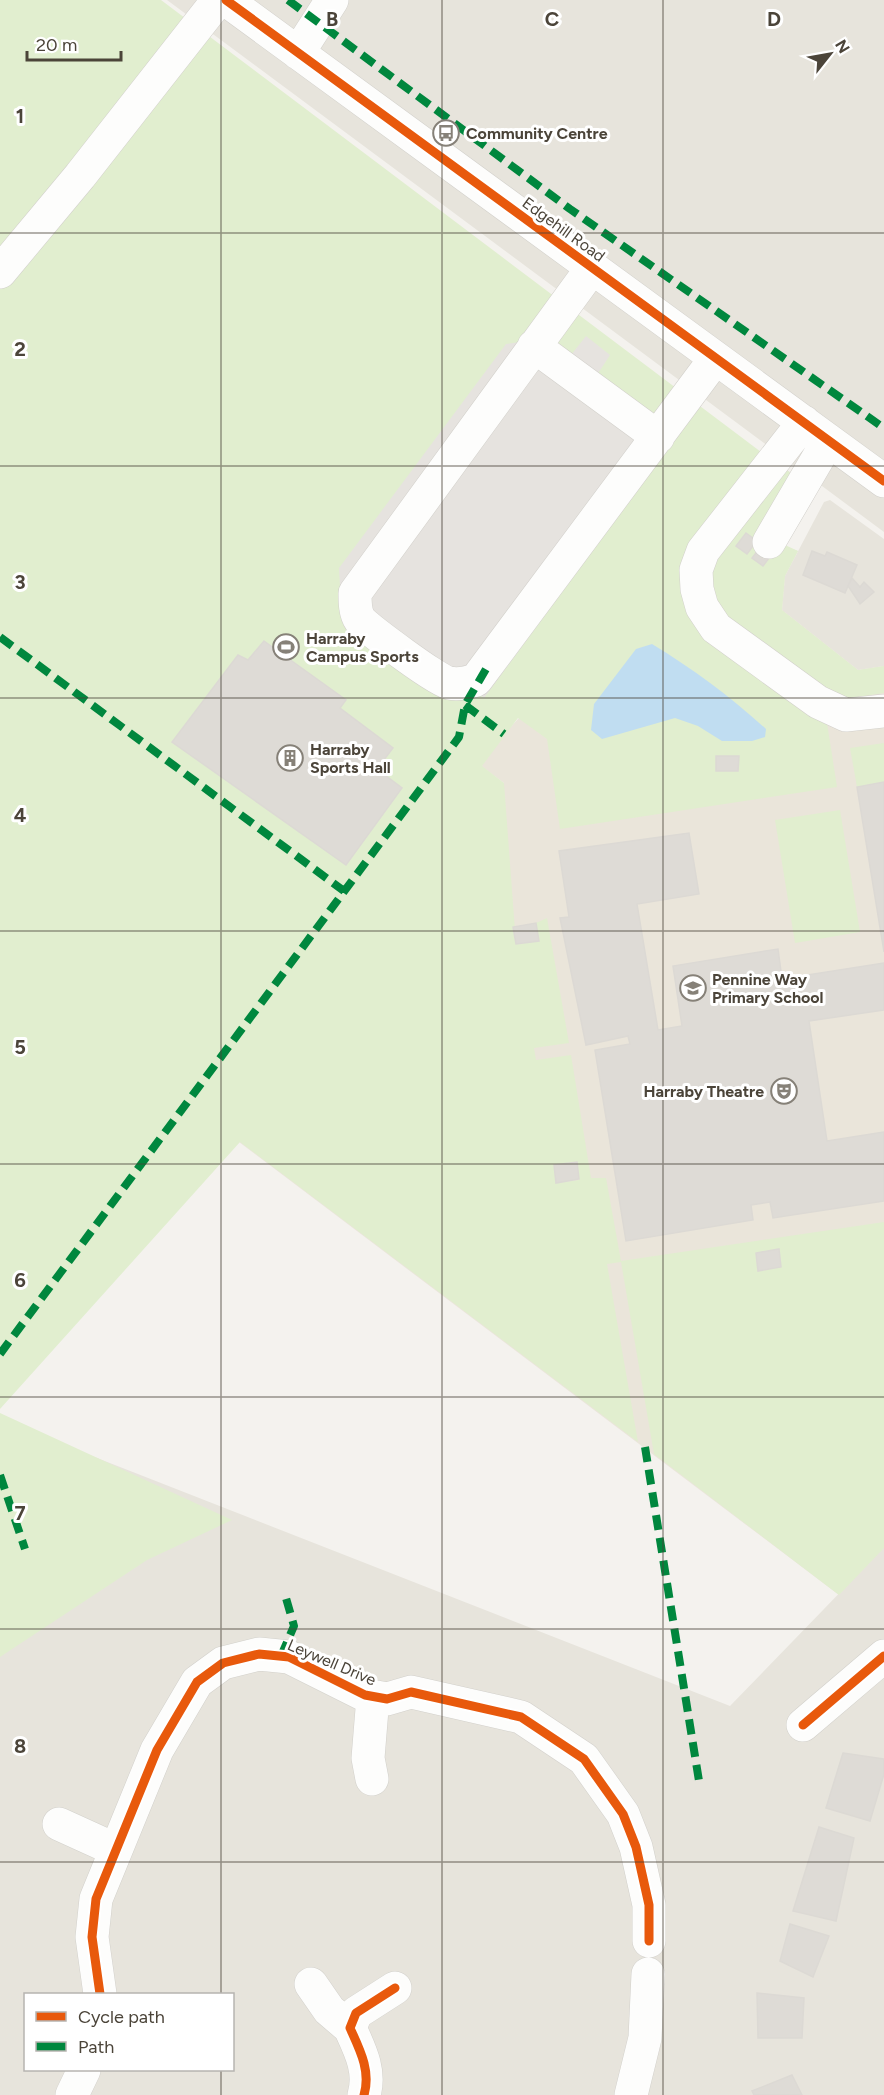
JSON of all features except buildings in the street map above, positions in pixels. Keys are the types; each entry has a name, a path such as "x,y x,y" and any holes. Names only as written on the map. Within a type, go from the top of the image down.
{"street":[{"path":"0,272 80,176 218,0"},
{"name":"Edgehill Road","path":"226,0 715,359 816,432 881,474"},
{"path":"298,53 332,0"},
{"path":"592,268 355,593 355,606 360,619 403,653 446,683 462,685 476,680 715,359"},
{"path":"534,346 658,437"},
{"path":"769,542 816,432"},
{"path":"816,432 703,551 696,570 702,607 716,628 818,702 846,715 884,711"},
{"name":"Leywell Drive","path":"100,1993 92,1937 96,1899 114,1849 157,1750 186,1697 197,1682 223,1663 260,1654 290,1657 365,1695 387,1699 411,1692 521,1717 584,1759 623,1814 636,1847 649,1905 649,1941"},
{"path":"803,1725 884,1656"},
{"path":"372,1779 369,1758 373,1696"},
{"path":"58,1824 114,1849"},
{"path":"631,2095 645,2038 648,1974"},
{"path":"310,1984 329,2010 350,2028 366,2069 367,2084 364,2095"},
{"path":"350,2028 356,2013 395,1988"},
{"path":"72,2095 84,2071"}],"shaded area":[{"path":"167,0 884,0 884,532"},
{"path":"586,336 610,355 597,375 654,467 484,698 340,587 339,568 506,344 520,342 571,355"},
{"path":"765,455 797,477 757,537 798,551 785,576 782,610 858,670 884,666 884,1548 839,1595 239,1142 504,783 481,766 504,734"},
{"path":"830,500 884,539 884,666 858,670 782,610 785,576 824,502"},
{"path":"0,1420 730,1706 884,1547 884,2095 0,2095"}],"green space":[{"name":"Harraby Campus Sports","path":"0,0 161,0 765,455 687,574 827,723 837,787 560,829 547,739 518,718 482,766 504,783 516,944 539,941 536,923 547,918 569,1043 534,1048 536,1060 571,1055 591,1178 606,1178 621,1261 884,1222 884,1548 839,1595 654,1454 621,1262 607,1264 638,1442 240,1142 0,1409","holes":["577,1162 579,1180 557,1183 554,1166"]},
{"path":"782,467 797,477 773,553 785,545 798,551 785,576 782,610 858,670 884,666 884,693 845,699 833,698 721,620 711,600 710,568"},
{"path":"884,743 884,782 857,787 850,748"},
{"path":"840,810 860,932 795,943 775,820"},
{"path":"0,1413 232,1520 147,1560 0,1657"}],"water":[{"path":"652,644 697,673 739,706 766,729 765,737 752,741 722,741 698,726 675,718 602,739 591,730 594,704 636,649"}],"marked path":[{"path":"288,0 570,209 884,428"},
{"path":"0,637 344,891"},
{"path":"0,1354 459,737 465,705 486,669"},
{"path":"465,705 504,734"},
{"path":"645,1447 699,1781"},
{"path":"0,1475 25,1549"},
{"path":"281,1656 294,1626 286,1598"}],"cycle path":[{"path":"226,0 884,481"},
{"path":"100,1993 92,1937 96,1899 157,1750 197,1682 223,1663 259,1654 289,1657 365,1695 387,1699 411,1692 521,1717 584,1759 623,1814 636,1847 649,1905 649,1941"},
{"path":"803,1725 884,1656"},
{"path":"364,2095 365,2069 350,2028 356,2013 395,1988"}],"place":[{"name":"Community Centre","path":"446,133"},
{"name":"Harraby Campus Sports","path":"286,647"},
{"name":"Harraby Sports Hall","path":"290,758"},
{"name":"Pennine Way Primary School","path":"693,988"},
{"name":"Harraby Theatre","path":"784,1091"}]}
